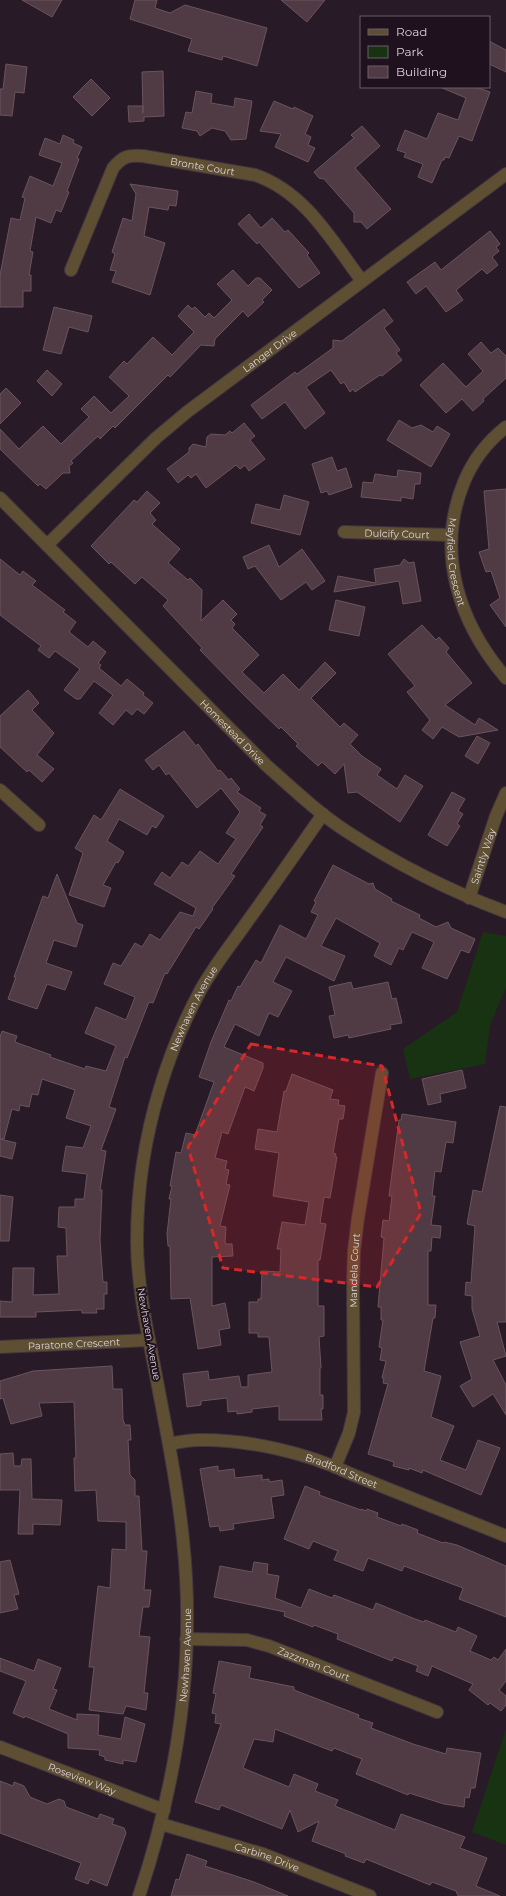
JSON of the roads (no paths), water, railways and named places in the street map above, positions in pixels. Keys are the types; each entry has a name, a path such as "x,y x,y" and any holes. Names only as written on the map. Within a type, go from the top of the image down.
{"street":[{"name":"Bronte Court","path":"71,270 113,168 120,160 130,156 144,156 255,175 283,188 307,210 362,281"},
{"name":"Langer Drive","path":"47,545 156,438 187,412 506,174"},
{"name":"Mayfield Crescent","path":"506,427 476,457 467,474 458,496 450,535 452,561 457,588 467,618 479,642 506,678"},
{"name":"Homestead Drive","path":"0,498 266,765 323,814 345,830 388,857 469,898 506,912"},
{"name":"Dulcify Court","path":"344,532 450,535"},
{"path":"0,790 39,826"},
{"name":"Saintly Way","path":"469,898 496,816 506,793"},
{"name":"Newhaven Avenue","path":"139,1896 161,1824 178,1737 183,1694 186,1639 184,1542 174,1467 140,1286 137,1242 139,1193 147,1142 159,1090 177,1039 200,991 323,814"},
{"name":"Mandela Court","path":"335,1467 349,1433 354,1412 354,1250 382,1073"},
{"name":"Paratone Crescent","path":"0,1347 149,1340"},
{"name":"Bradford Street","path":"169,1444 198,1440 217,1440 295,1453 335,1467 506,1536"},
{"name":"Zazzman Court","path":"186,1639 247,1640 269,1646 437,1712"},
{"name":"Roseview Way","path":"0,1747 164,1810"},
{"name":"Carbine Drive","path":"161,1824 263,1854 370,1896"}]}
